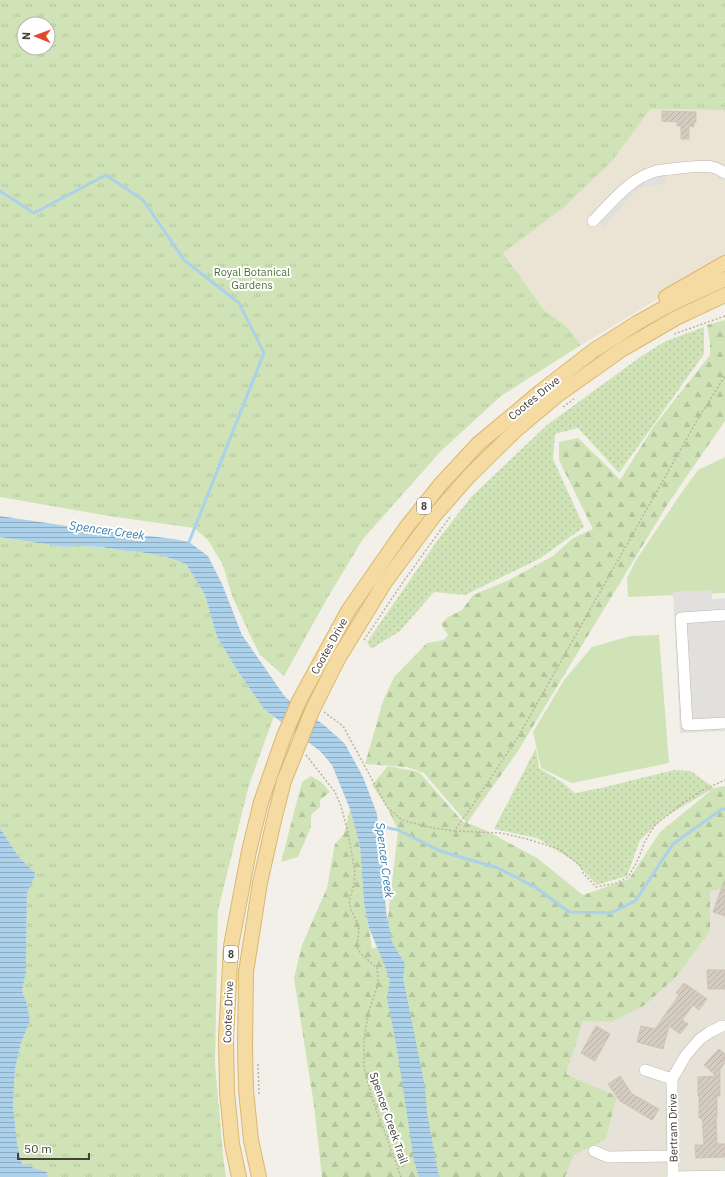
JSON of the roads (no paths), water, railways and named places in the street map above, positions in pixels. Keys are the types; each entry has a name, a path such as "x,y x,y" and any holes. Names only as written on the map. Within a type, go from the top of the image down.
{"main road":[{"path":"593,351 614,331 655,304 725,262"},
{"name":"Cootes Drive","path":"239,1177 232,1144 227,1092 226,1038 231,946 249,851 261,802 284,736 300,699 348,611 405,529 440,485 478,444 540,392 593,351 636,323 725,278"},
{"name":"Cootes Drive","path":"259,1177 251,1140 246,1090 246,972 260,883 284,781 301,751 338,659 385,582 434,516 469,476 515,431 559,394 621,350 676,318 725,295"}],"street":[{"path":"594,221 636,181 655,172 675,168 710,166 718,168 725,173"},
{"path":"725,615 681,618 687,725 725,723"},
{"name":"Bertram Drive","path":"673,1177 674,1156 672,1079 686,1055 700,1039 710,1032 725,1026"},
{"name":"Bertram Drive","path":"645,1070 672,1079"},
{"path":"594,1151 608,1157 674,1156"},
{"path":"673,1177 725,1176"}],"water":[{"path":"0,516 189,542 208,556 222,584 242,635 285,697 324,725 345,744 363,777 377,814 386,911 392,942 405,964 403,978 425,1087 427,1113 440,1177 419,1177 414,1161 397,1049 387,998 390,980 369,928 364,903 360,846 350,809 332,765 320,751 264,709 237,670 217,637 205,595 186,564 167,557 140,552 102,547 64,547 0,537"},
{"path":"0,828 18,856 36,874 27,893 26,972 22,991 27,1004 30,1021 21,1043 15,1069 13,1105 17,1143 22,1164 47,1172 48,1177 0,1177"}],"waterway":[{"path":"0,191 34,213 106,175 143,200 184,260 239,303 264,353 189,542"},
{"path":"613,912 635,901 673,844 722,809 725,809"},
{"name":"Spencer Creek","path":"374,825 398,830 440,851 498,868 535,887 569,912 611,913 614,911"}],"park label":[{"name":"Royal Botanical Gardens","path":"252,278"}]}
